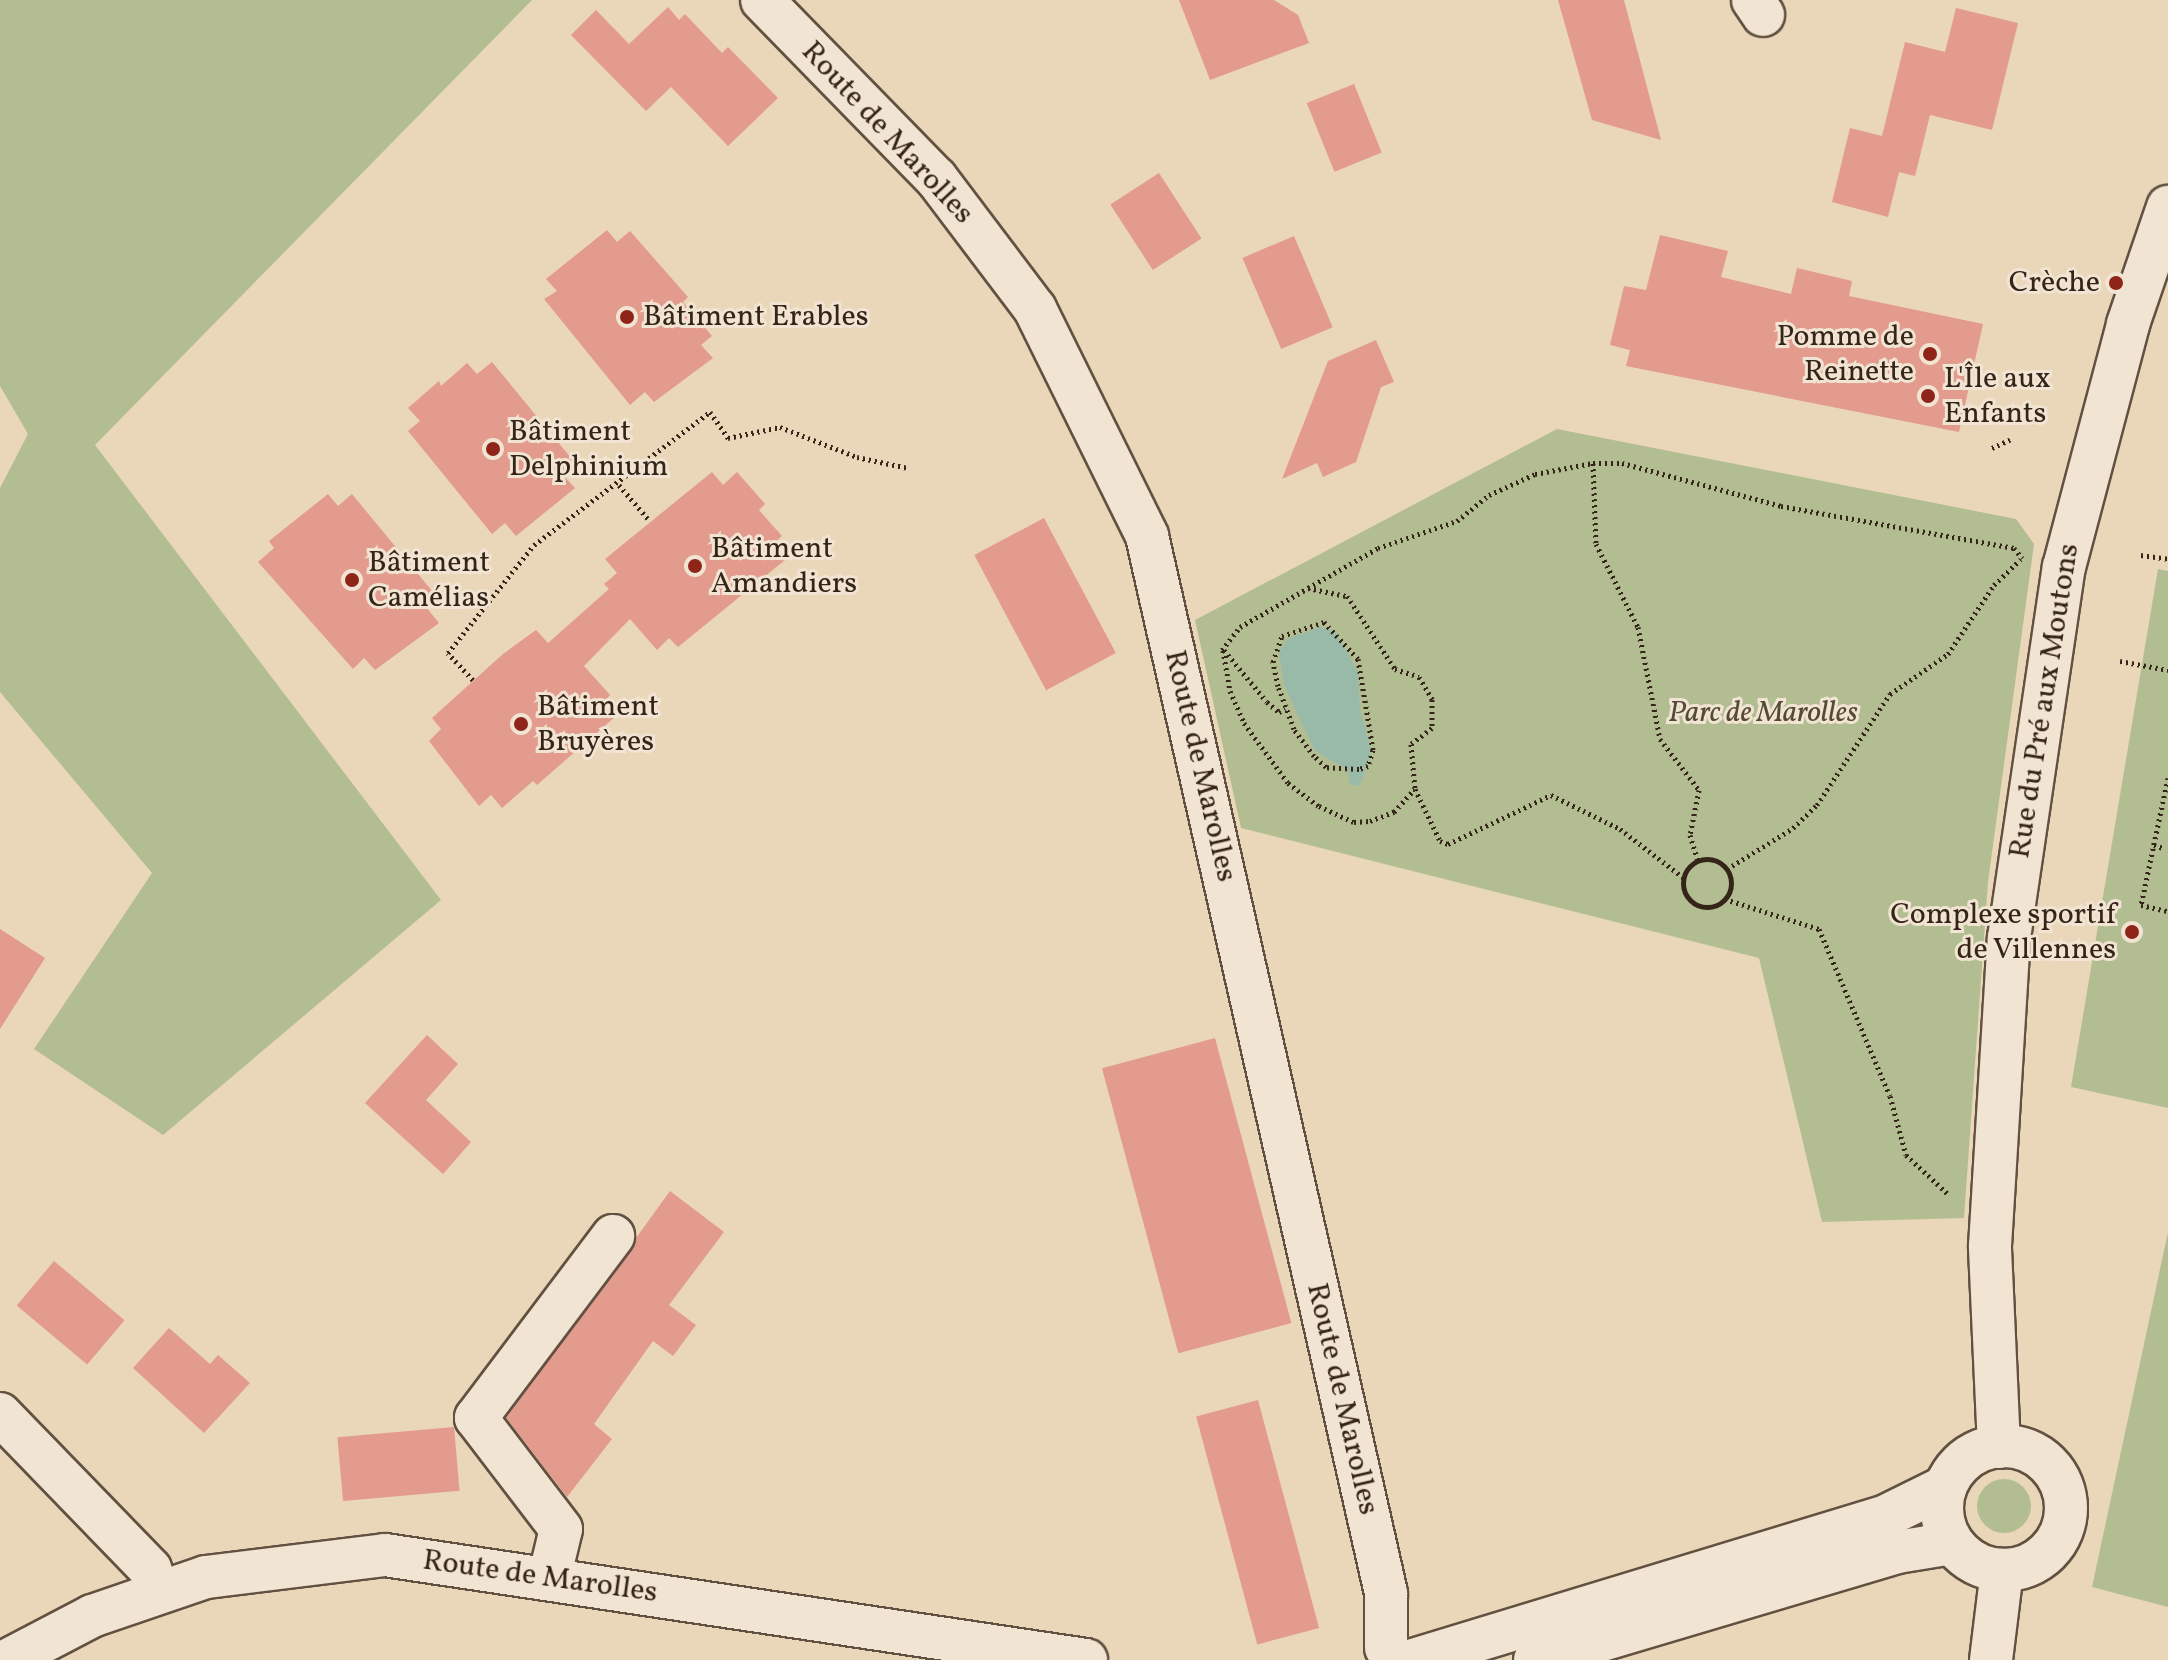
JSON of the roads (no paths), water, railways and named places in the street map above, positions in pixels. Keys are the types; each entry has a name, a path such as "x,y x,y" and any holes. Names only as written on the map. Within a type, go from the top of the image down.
{"street":[{"name":"Route de Marolles","path":"762,0 936,178 1035,309 1147,536 1386,1593 1395,1657"},
{"name":"Rue du Pré aux Moutons","path":"1999,1447 1990,1246 2009,938 2064,567 2128,324 2168,207"},
{"path":"549,1579 561,1529 476,1418 613,1236"},
{"path":"0,1414 150,1569 158,1590"},
{"path":"1395,1657 1884,1517 1945,1487 1969,1457 1999,1447 2042,1459 2059,1482 2066,1510 2056,1545 2030,1564 2002,1570 1966,1557 1952,1543 1941,1506 1945,1487"},
{"path":"1535,1660 1897,1552 1952,1543"},
{"name":"Route de Marolles","path":"8,1660 158,1590 266,1566 385,1555 1086,1660"},
{"path":"1991,1660 2002,1570"}],"place":[{"name":"Crèche","path":"2116,283"},
{"name":"Bâtiment Erables","path":"627,317"},
{"name":"Pomme de Reinette","path":"1930,354"},
{"name":"L'Île aux Enfants","path":"1928,396"},
{"name":"Bâtiment Delphinium","path":"493,449"},
{"name":"Bâtiment Amandiers","path":"695,566"},
{"name":"Bâtiment Camélias","path":"352,580"},
{"name":"Bâtiment Bruyères","path":"521,724"},
{"name":"Complexe sportif de Villennes","path":"2132,932"}],"park label":[{"name":"Parc de Marolles","path":"1763,713"}]}
